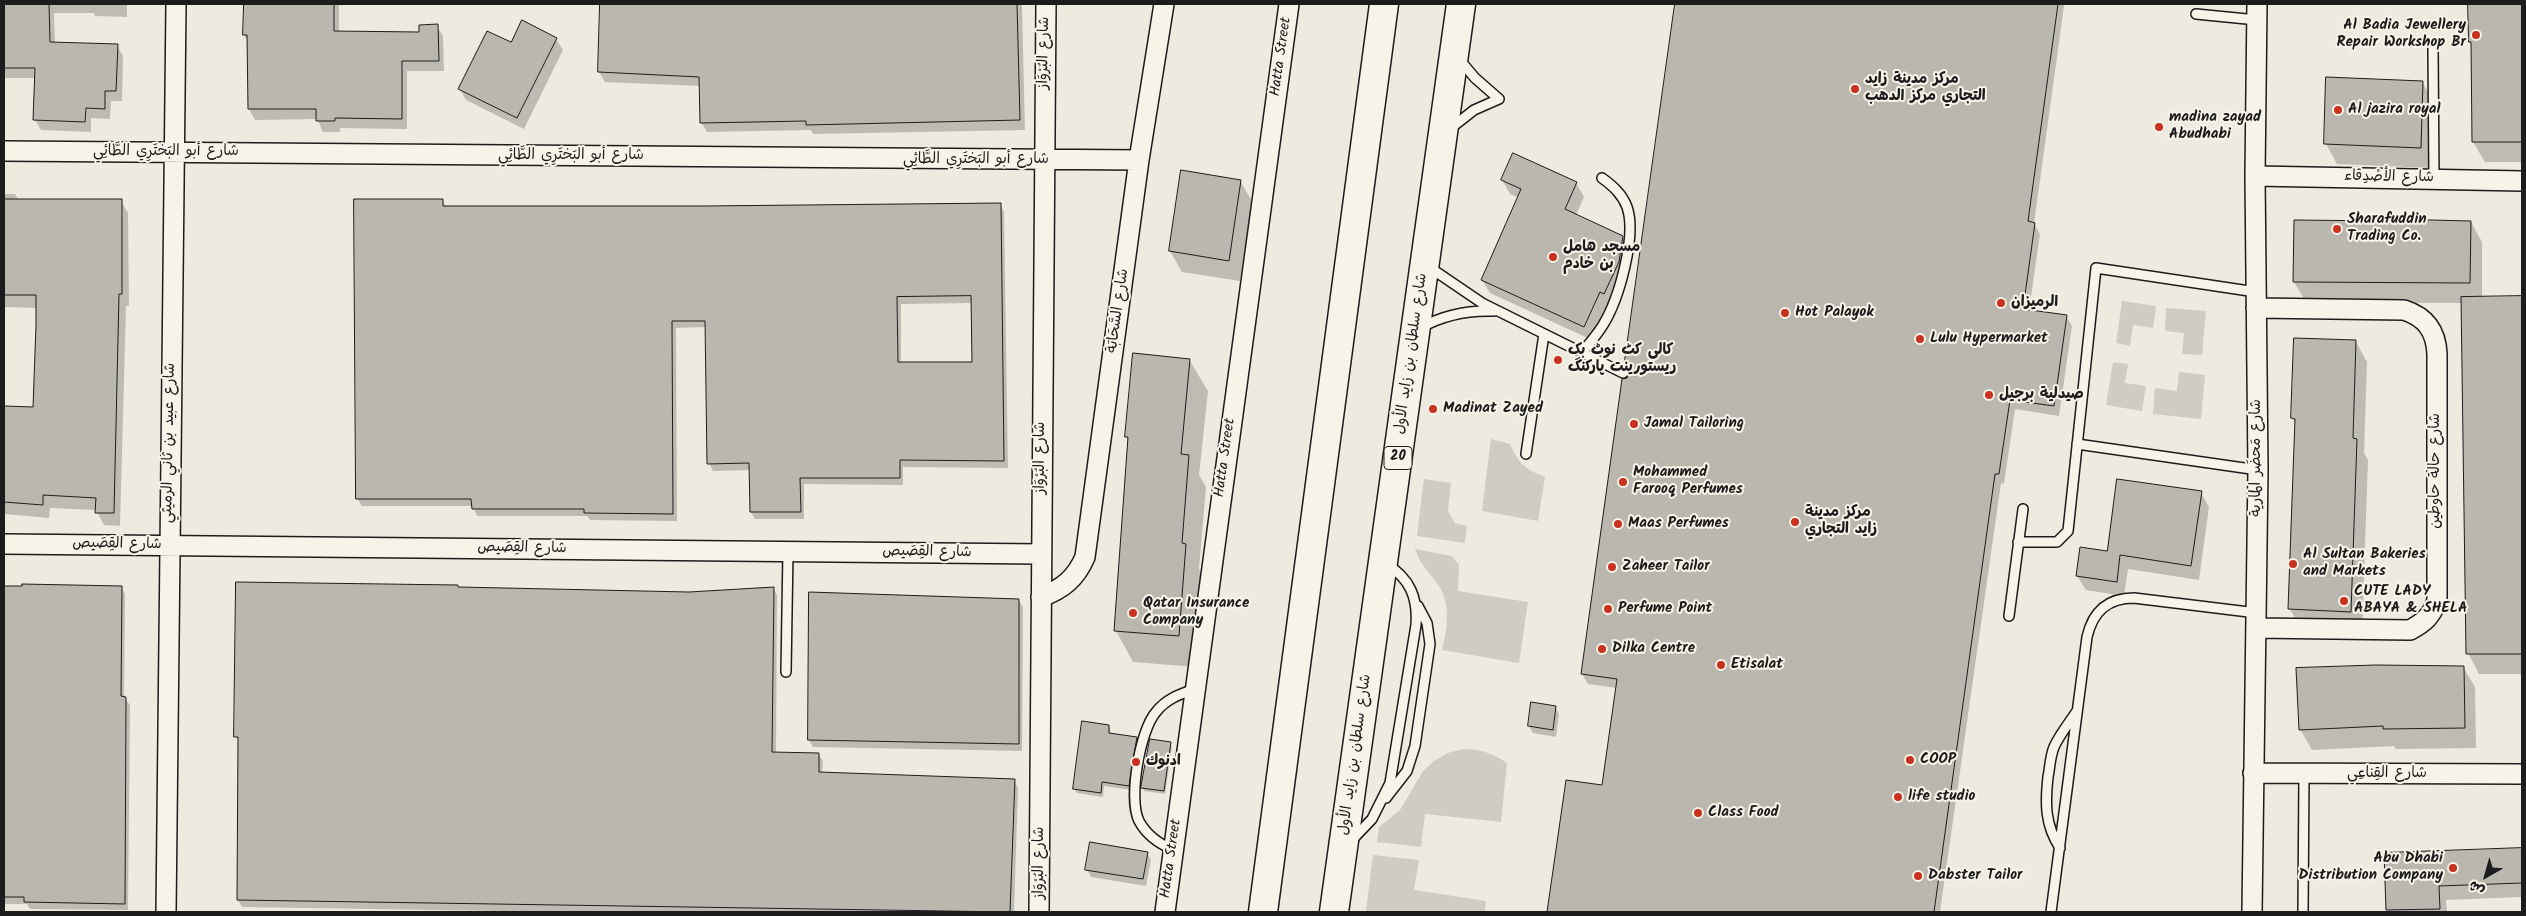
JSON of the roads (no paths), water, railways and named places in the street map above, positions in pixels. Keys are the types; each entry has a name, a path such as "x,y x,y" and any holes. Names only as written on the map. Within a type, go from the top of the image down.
{"main road":[{"path":"1259,907 1384,4"},
{"name":"شارع سلطان بن زايد الأول","path":"1334,912 1461,4"}],"street":[{"name":"شارع عبيد بن ثاني الرميثي","path":"166,912 176,4"},
{"name":"شارع البُرْوَاز","path":"1039,912 1046,4"},
{"name":"شارع السَّحَابَة","path":"1041,597 1061,588 1071,580 1080,569 1085,557 1139,160 1164,4"},
{"name":"Hatta Street","path":"1165,912 1289,4"},
{"name":"شارع مَحضَر المارية","path":"2252,912 2252,773 2258,470 2255,176 2257,12"},
{"name":"شارع أبو البَختَرِي الطَّائِي","path":"4,151 1139,160"},
{"name":"شارع الأصْدِقاء","path":"2255,176 2522,181"},
{"name":"شارع حالة حاوطين","path":"2256,300 2404,310 2416,314 2425,321 2432,331 2436,342 2437,354 2437,601 2432,614 2423,624 2410,630 2256,620"},
{"name":"شارع القِصَيص","path":"4,544 1041,554"},
{"name":"شارع القِناعِي","path":"2252,773 2522,774"}],"lane":[{"path":"2196,14 2257,12"},
{"path":"2433,49 2434,179"},
{"path":"1443,137 1474,110 1499,99 1475,78 1454,53"},
{"path":"1582,352 1604,324 1612,308 1622,274 1630,229 1626,205 1616,190 1602,178"},
{"path":"1425,264 1467,294 1498,312 1623,373"},
{"path":"2018,542 2045,544 2057,542 2064,538 2070,523 2096,268 2256,300"},
{"path":"1415,330 1452,315 1467,312 1498,312"},
{"path":"1526,454 1544,334"},
{"path":"2077,444 2258,470"},
{"path":"2009,616 2023,509"},
{"path":"786,672 788,551"},
{"path":"1382,801 1403,777 1415,746 1430,644 1427,623 1416,604 1407,581 1396,570 1383,562"},
{"path":"2051,912 2090,624 2097,612 2108,603 2120,598 2134,598 2256,620"},
{"path":"1343,848 1372,819 1390,783 1395,763 1416,625 1416,604"},
{"path":"1174,850 1159,844 1147,833 1138,820 1135,804 1139,754 1147,725 1155,712 1166,701 1195,689"},
{"path":"2060,848 2051,833 2046,816 2050,760 2055,746 2078,708"},
{"path":"2303,912 2304,774"}],"place":[{"name":"Al Badia Jewellery Repair Workshop Br","path":"2476,35"},
{"name":"مركز مدينة زايد التجاري مركز الدهب","path":"1855,89"},
{"name":"Al jazira royal","path":"2338,110"},
{"name":"madina zayad Abudhabi","path":"2159,127"},
{"name":"Sharafuddin Trading Co.","path":"2337,229"},
{"name":"مسجد هامل بن خادم","path":"1553,257"},
{"name":"الرميزان","path":"2001,303"},
{"name":"Hot Palayok","path":"1785,313"},
{"name":"Lulu Hypermarket","path":"1920,339"},
{"name":"کالی کٹ نوٹ بک ریستورینت پارکنگ","path":"1558,360"},
{"name":"صيدلية برجيل","path":"1989,395"},
{"name":"Madinat Zayed","path":"1433,409"},
{"name":"Jamal Tailoring","path":"1634,424"},
{"name":"Mohammed Farooq Perfumes","path":"1623,482"},
{"name":"مركز مدينة زايد التجاري","path":"1795,522"},
{"name":"Maas Perfumes","path":"1618,524"},
{"name":"Al Sultan Bakeries and Markets","path":"2293,564"},
{"name":"Zaheer Tailor","path":"1612,567"},
{"name":"CUTE LADY ABAYA & SHELA","path":"2344,601"},
{"name":"Perfume Point","path":"1608,609"},
{"name":"Qatar Insurance Company","path":"1133,613"},
{"name":"Dilka Centre","path":"1602,649"},
{"name":"Etisalat","path":"1721,665"},
{"name":"COOP","path":"1910,760"},
{"name":"ادنوك","path":"1136,762"},
{"name":"life studio","path":"1898,797"},
{"name":"Class Food","path":"1698,813"},
{"name":"Abu Dhabi Distribution Company","path":"2453,868"},
{"name":"Dabster Tailor","path":"1918,876"}]}
